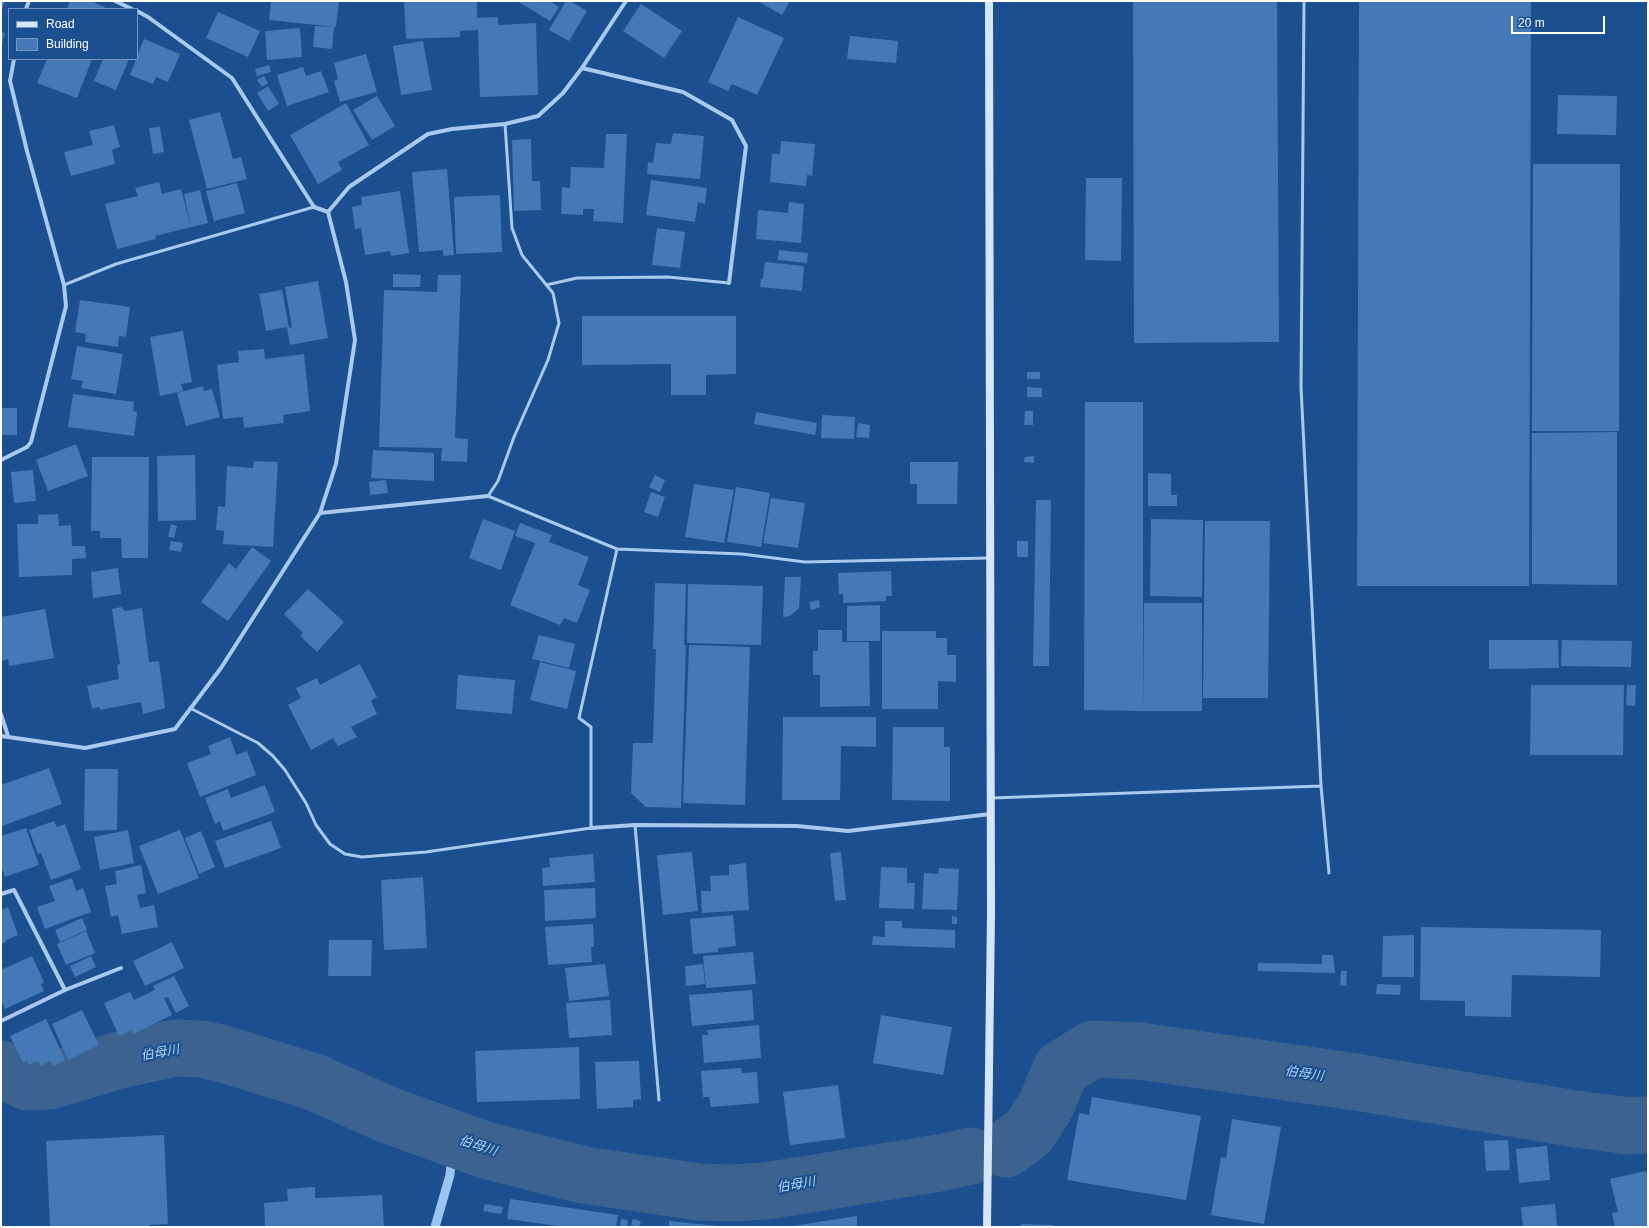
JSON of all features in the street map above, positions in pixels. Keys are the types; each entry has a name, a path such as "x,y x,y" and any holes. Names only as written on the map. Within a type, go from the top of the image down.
{"street":[{"path":"115,1 130,8"},
{"path":"328,212 349,188 428,134 452,129 505,124 538,116 563,93 582,68 626,1"},
{"path":"987,1227 991,913 988,1"},
{"path":"138,12 148,17 232,78 314,207 328,212"},
{"path":"1,460 27,447 31,442 66,306 64,285 27,151 10,81 14,60"},
{"path":"582,68 683,92 732,120 746,146 729,283"},
{"path":"1,736 85,748 175,728 221,668 320,514 336,464 354,340 346,282 328,212"},
{"path":"320,514 488,496"},
{"path":"1,714 8,736"},
{"path":"591,828 635,825 797,826 848,831 990,814"},
{"path":"1,894 14,890 65,990"},
{"path":"1,1021 65,990 121,968"}],"lane":[{"path":"1304,1 1301,387 1321,786 1329,873"},
{"path":"505,124 512,228 522,255 553,293 559,323 548,360 514,437 498,481 488,496 617,549 742,554 805,562 990,558"},
{"path":"64,285 116,264 314,207"},
{"path":"546,285 577,278 668,276 729,283"},
{"path":"190,708 258,743 273,756 285,770 306,803 316,825 330,844 345,854 362,857 426,852 591,828 590,727 579,718 617,549"},
{"path":"990,798 1321,786"},
{"path":"635,825 659,1100"}],"building":[{"path":"1,1 5,1 1,13"},
{"path":"70,1 90,1 105,7 104,8 67,8"},
{"path":"271,1 339,1 336,27 269,20"},
{"path":"404,1 477,1 477,18 498,17 498,25 536,23 538,95 480,97 478,30 460,31 460,37 406,39"},
{"path":"517,1 551,1 559,7 550,21"},
{"path":"566,1 570,1 587,11 569,41 549,30"},
{"path":"758,1 790,1 782,15"},
{"path":"1133,1 1277,1 1279,342 1134,343"},
{"path":"1359,1 1531,1 1529,586 1357,586"},
{"path":"641,4 682,31 664,58 623,31"},
{"path":"218,12 260,31 248,57 206,38"},
{"path":"738,17 784,38 757,95 732,84 728,91 708,82"},
{"path":"315,26 334,27 332,49 313,47"},
{"path":"300,28 302,57 267,60 265,31"},
{"path":"1,32 5,33 1,47"},
{"path":"850,36 898,41 896,63 847,59"},
{"path":"144,39 180,54 168,82 156,77 153,84 130,75 136,60 138,60 138,54"},
{"path":"423,41 432,90 401,95 393,46"},
{"path":"366,54 377,92 340,102 334,81 338,79 334,63"},
{"path":"47,60 92,60 77,98 37,83"},
{"path":"103,60 129,60 116,90 94,81"},
{"path":"269,65 271,72 257,76 255,69"},
{"path":"303,67 306,76 321,71 329,92 287,106 277,75"},
{"path":"264,76 268,83 262,87 257,80"},
{"path":"268,86 279,104 268,111 257,93"},
{"path":"1558,95 1617,96 1616,135 1557,134"},
{"path":"377,96 395,126 372,140 353,110"},
{"path":"346,103 369,145 338,162 342,170 318,184 290,135"},
{"path":"220,112 233,159 241,157 247,179 207,189 189,120"},
{"path":"114,125 120,147 112,150 115,164 71,176 64,152 93,145 89,131"},
{"path":"160,127 164,152 153,154 149,128"},
{"path":"673,133 704,136 700,179 647,174 648,162 653,163 656,143 671,144"},
{"path":"606,134 627,134 623,223 593,221 594,209 583,209 583,215 561,214 562,187 570,188 571,167 604,168"},
{"path":"531,139 532,181 540,181 541,210 514,211 512,140"},
{"path":"781,141 815,144 812,176 807,175 806,186 770,182 772,154 780,154"},
{"path":"1533,164 1620,164 1619,431 1532,431"},
{"path":"447,169 454,255 443,256 443,250 419,252 412,172"},
{"path":"1086,178 1122,178 1121,261 1085,260"},
{"path":"651,180 707,188 705,204 698,202 695,222 646,215"},
{"path":"159,182 162,194 181,189 191,227 155,236 156,239 117,249 105,204 138,196 135,188"},
{"path":"237,183 245,213 214,221 206,191"},
{"path":"200,190 208,223 191,227 184,194"},
{"path":"400,191 409,253 391,256 390,251 365,255 361,228 355,229 352,207 362,205 361,197"},
{"path":"500,195 502,252 456,254 454,197"},
{"path":"789,202 804,204 801,243 756,239 758,210 788,213"},
{"path":"657,228 685,232 680,268 652,265"},
{"path":"779,250 808,253 807,263 778,260"},
{"path":"765,262 804,266 802,291 760,287 761,279 763,279"},
{"path":"393,274 421,275 420,287 393,287"},
{"path":"438,275 461,275 455,438 468,439 467,462 441,461 442,448 379,447 384,290 437,292"},
{"path":"318,281 328,338 290,345 287,327 266,331 259,294 282,290 289,328 292,327 285,287"},
{"path":"80,300 130,307 126,337 119,336 118,347 85,342 86,334 75,332"},
{"path":"582,316 736,316 736,374 706,375 706,395 671,395 671,364 582,365"},
{"path":"183,331 192,382 181,384 183,391 160,396 150,337"},
{"path":"77,346 123,354 116,394 81,388 83,381 71,379"},
{"path":"264,349 265,359 304,354 310,411 283,415 284,423 244,428 243,417 223,419 217,365 239,362 238,351"},
{"path":"1027,372 1040,372 1040,379 1027,379"},
{"path":"203,386 204,391 212,389 220,417 186,426 177,393"},
{"path":"1027,387 1042,388 1042,397 1027,397"},
{"path":"73,394 134,402 133,411 137,412 134,436 68,427"},
{"path":"1085,402 1143,402 1143,711 1084,710"},
{"path":"1,408 17,408 17,435 1,435"},
{"path":"1025,411 1033,411 1033,425 1024,425"},
{"path":"756,412 817,423 815,435 754,424"},
{"path":"822,415 855,417 854,439 821,438"},
{"path":"858,423 870,425 869,438 856,437"},
{"path":"1617,432 1617,585 1532,584 1532,433"},
{"path":"76,444 88,476 48,491 36,460"},
{"path":"373,450 434,453 434,481 371,478"},
{"path":"195,455 196,520 158,521 157,456"},
{"path":"1034,456 1034,463 1024,462 1025,457"},
{"path":"92,457 149,457 148,558 122,558 121,538 100,538 100,531 91,531"},
{"path":"254,461 278,462 273,547 223,544 224,531 216,530 218,506 225,507 227,466 253,468"},
{"path":"910,462 958,462 957,504 917,504 917,484 910,484"},
{"path":"33,470 36,501 14,503 11,472"},
{"path":"1148,473 1171,474 1171,495 1177,495 1177,506 1148,506"},
{"path":"655,475 665,480 660,492 649,487"},
{"path":"386,480 388,493 370,495 369,482"},
{"path":"694,484 734,490 724,543 685,537"},
{"path":"736,487 770,493 761,547 727,542"},
{"path":"651,492 665,497 658,517 644,512"},
{"path":"771,498 805,503 798,548 763,543"},
{"path":"1036,500 1051,500 1049,666 1033,666"},
{"path":"58,514 59,526 71,525 72,546 85,546 86,558 72,559 72,575 19,577 17,524 38,524 38,515"},
{"path":"483,519 515,531 501,570 469,558"},
{"path":"1151,519 1203,520 1202,597 1150,596"},
{"path":"1205,521 1270,521 1268,698 1203,698"},
{"path":"520,523 552,535 549,542 589,557 578,585 590,590 577,623 564,618 560,625 510,605 535,543 515,536"},
{"path":"171,524 177,526 174,538 168,537"},
{"path":"171,541 183,543 181,552 169,550"},
{"path":"1017,541 1028,541 1028,557 1017,557"},
{"path":"252,547 271,561 228,621 201,602 229,563 236,569"},
{"path":"118,568 121,594 93,598 91,572"},
{"path":"891,571 892,596 886,596 886,601 843,603 843,594 839,594 838,573"},
{"path":"785,577 801,577 799,608 790,616 783,617"},
{"path":"655,583 686,584 684,645 686,645 681,808 646,807 631,793 633,743 653,743 656,649 653,649"},
{"path":"688,584 763,586 761,645 687,643"},
{"path":"308,589 344,622 317,652 300,636 303,633 284,614"},
{"path":"819,600 820,607 811,610 809,602"},
{"path":"1144,603 1202,603 1202,711 1143,711"},
{"path":"880,605 880,641 847,641 847,606"},
{"path":"121,607 125,611 142,608 149,662 159,661 165,708 143,714 141,702 100,710 99,707 92,709 87,686 119,679 117,665 120,664 112,609"},
{"path":"45,609 54,658 9,666 8,659 1,661 1,617"},
{"path":"818,630 842,630 842,642 869,642 870,706 820,707 820,675 813,675 813,651 818,651"},
{"path":"882,631 936,631 936,638 947,638 947,655 956,655 956,682 938,681 938,709 882,709"},
{"path":"539,635 575,644 569,668 532,659"},
{"path":"1489,640 1558,640 1559,668 1489,669"},
{"path":"1562,640 1632,641 1631,667 1561,666"},
{"path":"689,645 750,647 745,805 683,803"},
{"path":"540,662 576,671 567,709 530,700"},
{"path":"360,664 377,697 371,701 377,714 351,727 357,737 338,746 333,738 311,750 288,705 301,698 296,688 317,678 320,685"},
{"path":"458,675 515,680 512,714 456,709"},
{"path":"1531,685 1624,685 1623,755 1530,755"},
{"path":"1627,685 1636,685 1635,706 1626,705"},
{"path":"783,717 876,717 876,747 841,746 840,800 782,800"},
{"path":"893,727 944,727 944,747 950,747 950,801 892,800"},
{"path":"230,737 236,755 247,751 256,775 200,797 187,763 211,754 208,746"},
{"path":"49,768 62,804 2,826 1,785"},
{"path":"85,769 118,769 117,830 84,831"},
{"path":"265,785 275,812 223,831 220,821 215,824 205,798 228,789 231,798"},
{"path":"54,821 57,827 65,824 81,869 51,880 41,853 38,854 29,830"},
{"path":"271,821 281,848 225,868 215,841"},
{"path":"26,828 39,865 5,877 1,866 1,836"},
{"path":"128,830 134,863 100,870 94,837"},
{"path":"180,830 199,878 158,894 139,846"},
{"path":"201,831 215,867 199,874 185,838"},
{"path":"692,852 698,911 663,915 657,855"},
{"path":"841,852 846,900 835,901 830,853"},
{"path":"593,854 595,882 543,886 542,868 550,867 549,858"},
{"path":"746,863 749,910 702,913 701,891 711,891 710,876 729,875 729,865"},
{"path":"141,865 146,893 137,895 140,908 154,905 158,927 122,934 118,915 111,917 105,886 117,884 115,871"},
{"path":"881,867 907,868 907,883 915,883 914,909 879,908"},
{"path":"939,868 959,869 957,910 922,909 924,873 938,874"},
{"path":"423,877 427,948 384,950 381,880"},
{"path":"72,878 76,891 83,888 91,912 45,929 37,907 55,901 49,886"},
{"path":"595,888 596,918 545,921 544,890"},
{"path":"8,907 18,935 1,944 1,910"},
{"path":"733,915 736,946 718,948 718,952 693,954 690,919"},
{"path":"952,916 957,917 957,924 952,924"},
{"path":"82,918 87,930 60,942 55,930"},
{"path":"885,921 902,921 902,928 955,930 955,948 872,945 873,936 885,937"},
{"path":"593,924 594,947 591,947 592,962 548,965 545,927"},
{"path":"1421,927 1601,930 1600,977 1512,975 1511,1017 1465,1016 1465,1001 1420,1000"},
{"path":"86,931 95,953 66,965 57,944"},
{"path":"1414,935 1414,977 1382,977 1383,936"},
{"path":"329,940 372,940 371,976 328,976"},
{"path":"172,942 184,968 145,986 133,961"},
{"path":"753,952 756,984 706,988 703,956"},
{"path":"1322,955 1333,955 1335,973 1258,971 1258,963 1322,964"},
{"path":"32,956 44,982 41,984 44,991 5,1009 1,1000 1,970"},
{"path":"91,956 96,967 75,977 70,966"},
{"path":"605,964 609,996 569,1001 565,968"},
{"path":"703,964 705,984 686,986 685,966"},
{"path":"1341,971 1347,971 1346,986 1340,985"},
{"path":"174,976 189,1006 176,1013 168,997 164,998 172,1015 133,1034 132,1030 119,1036 104,1003 130,992 134,1000 155,990 153,986"},
{"path":"1377,984 1401,985 1400,995 1376,994"},
{"path":"752,990 754,1020 692,1026 689,995"},
{"path":"610,1000 612,1035 569,1038 566,1003"},
{"path":"82,1010 99,1045 68,1060 52,1024"},
{"path":"881,1015 952,1027 943,1075 873,1063"},
{"path":"46,1019 65,1060 53,1066 50,1061 40,1066 38,1061 29,1065 27,1061 23,1063 10,1036"},
{"path":"759,1025 761,1058 704,1063 702,1035 708,1035 707,1030"},
{"path":"579,1047 580,1099 477,1102 475,1051"},
{"path":"639,1061 641,1099 633,1100 633,1107 597,1109 595,1062"},
{"path":"741,1068 742,1073 757,1072 759,1103 711,1107 709,1097 703,1097 701,1071"},
{"path":"838,1085 845,1138 790,1145 783,1092"},
{"path":"1092,1097 1201,1116 1186,1200 1067,1180 1079,1113 1089,1115"},
{"path":"1232,1119 1281,1127 1264,1224 1211,1215 1221,1157 1226,1158"},
{"path":"164,1135 168,1224 149,1225 150,1227 50,1227 46,1141"},
{"path":"1508,1140 1510,1170 1486,1171 1484,1141"},
{"path":"1547,1146 1550,1180 1519,1183 1516,1149"},
{"path":"1646,1171 1648,1178 1648,1227 1615,1227 1612,1213 1618,1212 1610,1179"},
{"path":"315,1187 315,1198 382,1195 384,1227 265,1227 264,1203 288,1201 287,1189"},
{"path":"510,1199 618,1215 616,1227 565,1227 507,1219"},
{"path":"485,1204 503,1207 501,1214 483,1211"},
{"path":"1555,1204 1557,1227 1523,1227 1521,1207"},
{"path":"857,1216 857,1227 792,1227 792,1226"},
{"path":"621,1219 628,1220 627,1227 620,1227"},
{"path":"633,1219 641,1221 639,1227 631,1225"},
{"path":"669,1221 718,1226 718,1227 669,1227"},
{"path":"1021,1224 1053,1225 1053,1227 1020,1227"}],"waterway":[{"name":"伯母川","path":"1,1069 28,1082 50,1081 116,1061 175,1048 201,1049 220,1053 314,1082 388,1115 485,1150 584,1175 699,1192 732,1193 766,1191 939,1163 971,1156"},
{"name":"伯母川","path":"1006,1149 1029,1132 1046,1105 1061,1069 1093,1049 1139,1051 1356,1082 1576,1119 1629,1126 1648,1125"},
{"path":"435,1227 450,1175 453,1138"}]}
